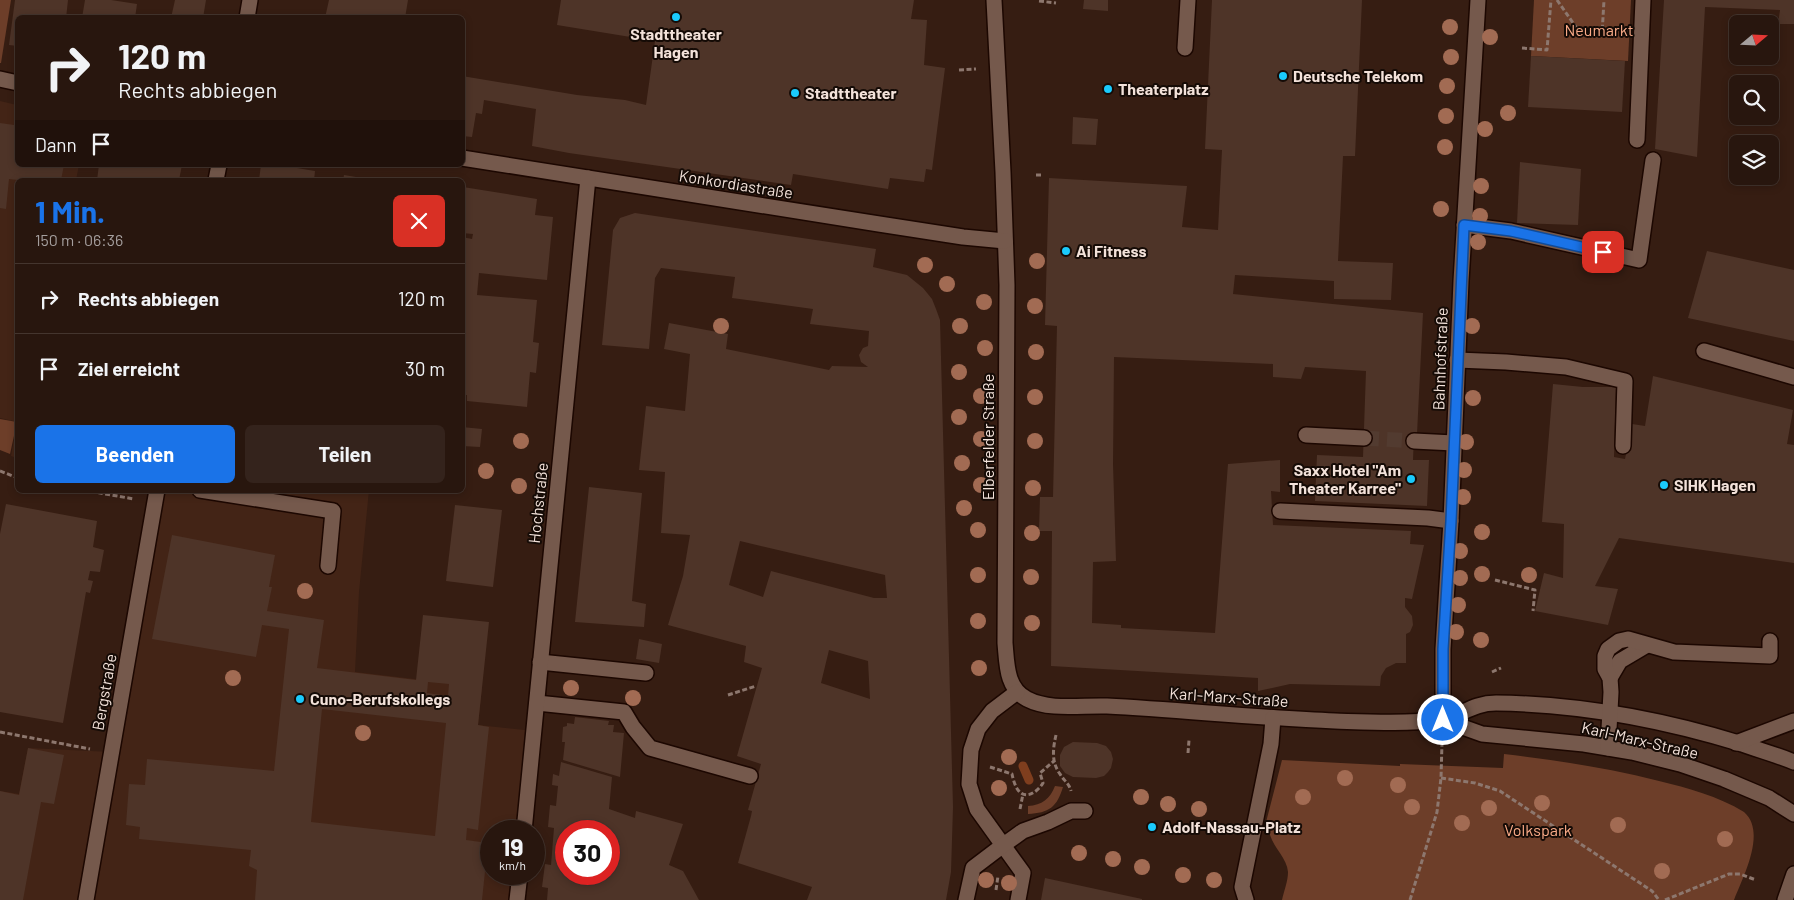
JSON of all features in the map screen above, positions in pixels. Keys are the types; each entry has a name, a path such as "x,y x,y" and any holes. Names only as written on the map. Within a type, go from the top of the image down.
{"street":[{"path":"248,15 250,0"},
{"name":"Elberfelder Straße","path":"994,0 1005,241 1005,643 1008,676 1016,692"},
{"path":"1185,48 1188,0"},
{"name":"Bahnhofstraße","path":"1443,720 1443,649 1451,521 1457,360 1478,0"},
{"path":"1637,140 1643,0"},
{"path":"0,79 15,82"},
{"name":"Konkordiastraße","path":"465,158 963,237 1005,241"},
{"path":"1464,225 1511,231 1640,260 1653,160"},
{"name":"Hochstraße","path":"525,820 588,178"},
{"path":"1704,351 1794,377"},
{"path":"1457,360 1566,367 1626,382 1623,446"},
{"path":"1306,435 1364,438"},
{"path":"1414,441 1454,443"},
{"path":"219,493 333,511 328,566"},
{"name":"Bergstraße","path":"86,900 155,496"},
{"path":"1280,511 1428,518 1451,521"},
{"path":"1608,748 1610,678 1605,669 1605,656 1608,649 1619,641 1628,639 1647,646 1674,652 1770,656 1770,641"},
{"path":"540,662 646,673"},
{"path":"1016,692 992,711 978,730 971,750 969,784 977,808 1002,846 1023,873 1018,900"},
{"name":"Karl-Marx-Straße","path":"1016,692 1042,704 1106,706 1273,718 1368,722 1443,720 1482,734 1584,744 1680,764 1724,779 1770,798 1794,814"},
{"path":"536,703 624,712 650,748 750,776"},
{"name":"Karl-Marx-Straße","path":"1443,720 1481,704 1489,703 1557,707 1609,714 1706,733 1794,762"},
{"path":"1246,900 1242,887 1271,744 1273,718"},
{"path":"1736,742 1794,721"},
{"path":"966,900 973,868 1023,831 1078,811"},
{"path":"1785,900 1794,874"},
{"path":"517,900 519,885"}],"path":[{"path":"1522,48 1547,50 1551,0"},
{"path":"1557,0 1578,30 1585,36 1602,35 1604,0"},
{"path":"1039,1 1056,3"},
{"path":"959,70 981,69"},
{"path":"1036,175 1044,175"},
{"path":"0,471 15,477"},
{"path":"119,493 155,496"},
{"path":"1495,580 1535,590 1533,611"},
{"path":"1492,672 1501,668"},
{"path":"728,695 756,686"},
{"path":"1410,900 1437,812 1441,778 1443,720"},
{"path":"0,732 111,752"},
{"path":"1056,735 1053,749 1054,761 1059,774 1069,784 1078,811"},
{"path":"1188,753 1189,740"},
{"path":"970,764 997,768 1012,774 1018,791 1023,794 1032,794 1043,783 1040,773 1054,761"},
{"path":"1441,778 1475,783 1500,792 1652,892 1659,900"},
{"path":"1021,805 1023,794"},
{"path":"1665,900 1729,874 1740,874 1756,880"}],"shaded area":[{"path":"0,101 15,105 15,167 79,167 76,178 15,178 15,422 0,418"},
{"path":"15,433 15,457 11,456"},
{"name":"Cuno-Berufskollegs","path":"156,493 369,493 359,592 355,672 482,687 478,725 534,731 525,820 480,820 480,885 519,885 517,900 0,900 0,791 19,794 28,748 111,752"}],"green space":[{"path":"0,0 11,0 1,63 0,63"},
{"name":"Neumarkt","path":"1534,0 1631,0 1628,61 1531,56"},
{"path":"0,419 15,422 10,454 0,450"},
{"name":"Volkspark","path":"1504,754 1582,765 1640,776 1703,793 1724,801 1744,812 1751,821 1753,843 1747,867 1734,900 1282,900 1287,879 1287,867 1269,831 1264,830 1282,760 1400,766 1400,764 1503,768"},
{"path":"1055,786 1063,787 1055,804 1047,810 1028,814 1028,806 1045,801"}],"building":[{"path":"15,0 68,0 66,15 15,15 15,46 9,45"},
{"path":"85,0 111,0 137,4 135,15 82,15"},
{"path":"175,0 206,0 204,15 172,15"},
{"path":"329,0 408,0 406,15 326,15"},
{"name":"Stadttheater","path":"561,0 914,0 911,19 927,20 924,65 945,68 932,170 926,169 924,182 890,178 888,189 793,174 791,185 569,153 532,146 536,109 484,100 482,114 476,113 472,137 465,136 465,76 577,95 625,100 646,105 655,41 557,25"},
{"path":"1084,0 1108,0 1108,11 1083,9"},
{"path":"1212,0 1362,0 1355,156 1343,156 1338,261 1393,263 1391,300 1334,299 1334,281 1235,275 1233,294 1423,313 1417,434 1414,434 1413,460 1429,460 1427,506 1315,501 1317,455 1363,457 1366,371 1305,367 1301,379 1273,377 1273,364 1114,357 1113,464 1116,561 1093,562 1092,623 1121,625 1121,628 1215,633 1228,464 1280,460 1280,492 1271,491 1273,525 1411,531 1410,544 1424,545 1412,599 1405,598 1405,607 1412,616 1413,625 1410,632 1406,634 1406,663 1396,663 1386,668 1381,676 1380,686 1290,684 1258,691 1258,678 1051,666 1052,531 1039,531 1040,497 1053,497 1057,326 1045,325 1049,178 1187,186 1182,227 1218,230 1222,150 1205,149"},
{"path":"1664,0 1794,0 1794,24 1779,24 1780,10 1705,7 1697,157 1655,149"},
{"path":"1531,56 1625,61 1622,112 1528,107"},
{"path":"1073,117 1098,119 1096,145 1072,144"},
{"path":"15,119 15,167 64,167 61,178 9,179 6,209 0,208 0,123 14,125"},
{"path":"1520,162 1581,169 1578,225 1517,223"},
{"path":"99,167 182,167 179,178 97,178"},
{"path":"261,167 291,167 315,171 314,178 259,178"},
{"path":"344,175 362,178 343,178"},
{"path":"465,187 537,199 535,215 553,217 547,280 479,273 477,295 537,300 533,342 539,343 536,373 530,372 527,407 467,401 467,395 465,395 465,238 472,239 473,234 465,233"},
{"path":"635,213 876,249 873,267 907,275 923,288 932,299 940,320 953,807 951,872 946,900 807,900 812,887 738,863 752,811 748,810 761,764 737,756 762,668 744,662 746,646 668,625 683,576 690,535 661,533 665,472 639,470 646,406 685,411 690,354 664,349 669,323 728,334 726,349 829,370 832,366 868,367 861,362 859,355 863,348 868,346 869,331 810,324 813,309 732,298 735,277 661,268 655,278 649,349 602,345 613,230 620,218","holes":["740,541 885,575 887,598 874,598 771,571 763,597 729,585","829,650 868,661 870,699 821,683"]},
{"path":"1707,251 1794,270 1794,341 1688,318"},
{"name":"SIHK Hagen","path":"1653,376 1793,410 1787,444 1794,445 1794,563 1619,538 1595,586 1618,589 1608,625 1535,611 1544,573 1563,578 1564,524 1542,522 1553,384 1583,387 1616,387 1614,457 1625,459 1632,424 1645,426"},
{"path":"465,427 482,429 480,447 465,446"},
{"path":"589,487 642,493 632,601 646,604 644,627 575,622"},
{"path":"6,504 97,521 93,547 104,550 100,572 90,571 88,580 93,581 90,593 86,592 63,723 0,712 0,534"},
{"path":"455,505 502,510 493,587 446,581"},
{"path":"172,535 275,555 269,587 272,587 267,611 324,620 317,668 416,680 423,615 489,622 478,725 489,727 478,830 467,828 466,840 480,842 480,885 484,885 482,900 255,900 257,870 249,866 251,850 139,839 140,827 126,825 129,784 145,785 147,759 274,771 289,629 262,625 256,657 152,639","holes":["428,682 449,684 448,696 427,693","322,709 446,723 435,836 311,822"]},
{"path":"639,639 662,644 659,663 636,659"},
{"path":"575,717 609,721 608,725 614,725 613,732 624,733 620,777 563,760 565,742 562,742 563,727 567,726 567,723 574,724"},
{"path":"1073,742 1097,743 1106,746 1111,752 1113,759 1108,772 1104,776 1096,778 1073,777 1065,773 1060,766 1060,755 1064,747"},
{"path":"28,748 64,755 54,804 41,802 23,900 0,900 0,791 19,795"},
{"path":"561,762 612,777 609,809 635,818 636,811 683,824 669,865 683,871 699,900 547,900 548,888 542,887 542,885 545,885 545,864 551,865 554,828 548,827 550,805 556,806 558,786 552,785 553,774 559,776"},
{"path":"1045,878 1142,899 1142,900 1041,900"}],"waterway":[{"path":"1023,766 1029,780"}],"tunnel":[{"path":"1364,438 1414,441"}],"place":[{"name":"Stadttheater Hagen","path":"676,17"},
{"name":"Deutsche Telekom","path":"1283,76"},
{"name":"Theaterplatz","path":"1108,89"},
{"name":"Stadttheater","path":"795,93"},
{"name":"Ai Fitness","path":"1066,251"},
{"name":"Saxx Hotel \"Am Theater Karree\"","path":"1411,479"},
{"name":"SIHK Hagen","path":"1664,485"},
{"name":"Cuno-Berufskollegs","path":"300,699"},
{"name":"Adolf-Nassau-Platz","path":"1152,827"}],"route":[{"path":"1443,720 1443,649 1451,521 1464,225 1511,231 1603,252"}]}
